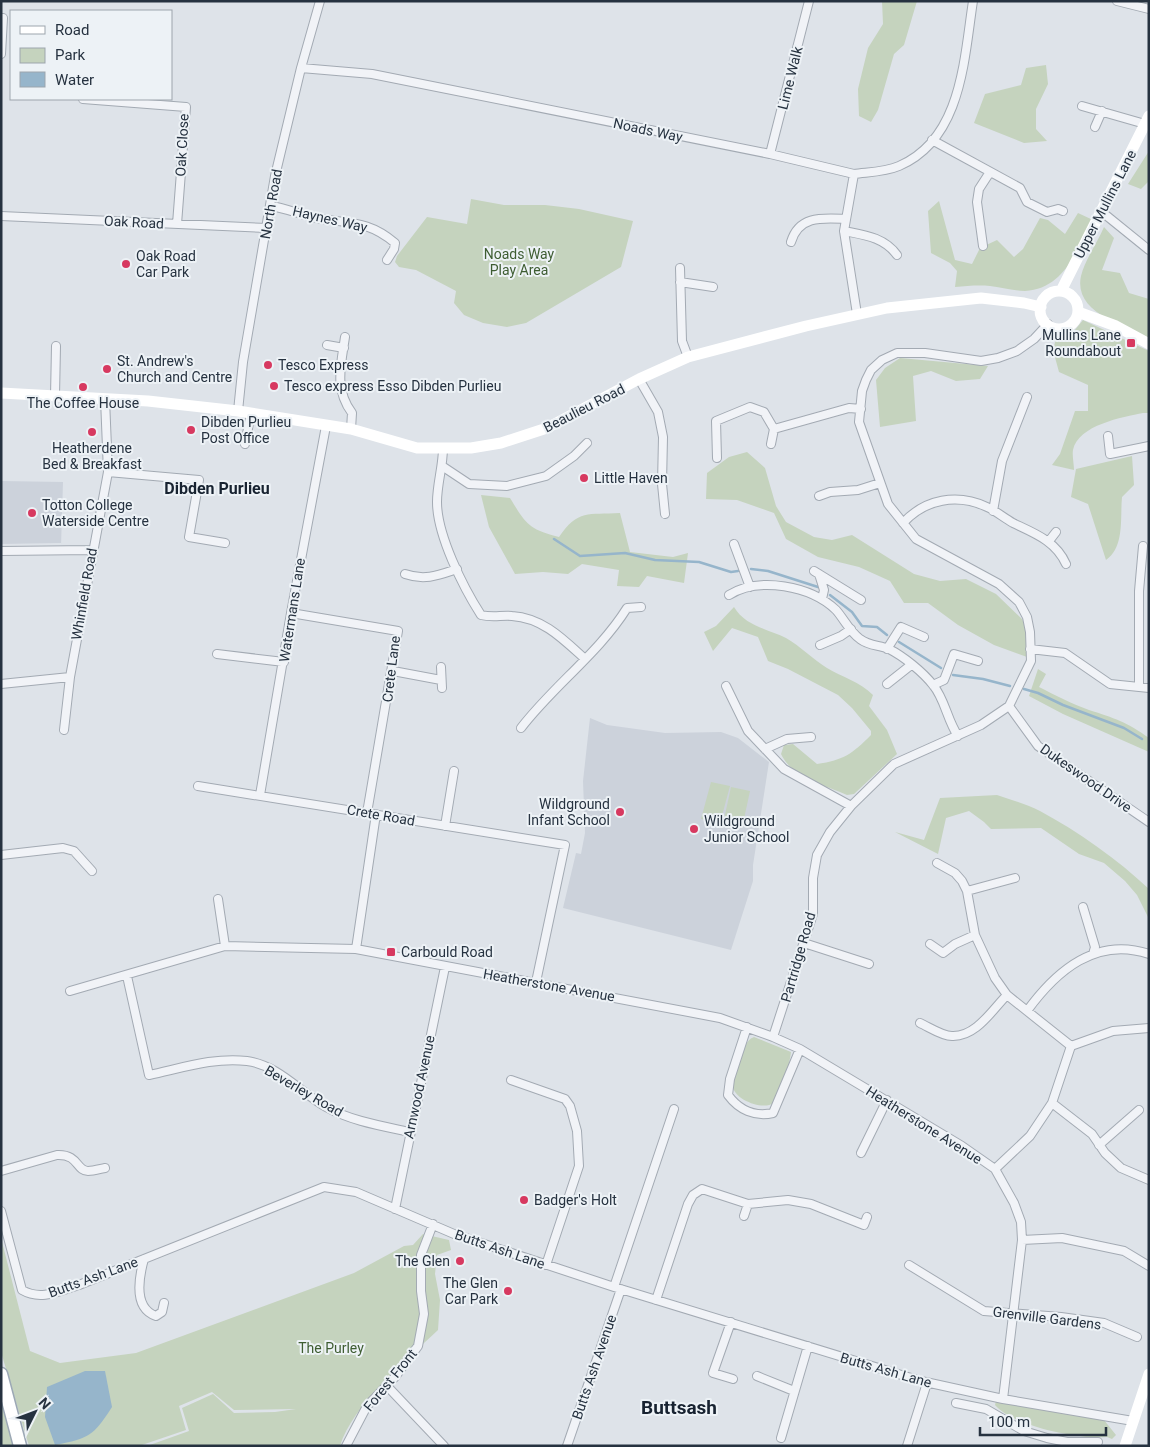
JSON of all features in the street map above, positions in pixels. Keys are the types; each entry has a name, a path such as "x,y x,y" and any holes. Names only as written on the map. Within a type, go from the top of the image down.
{"main road":[{"path":"1,1374 20,1446"}],"street":[{"name":"North Road","path":"238,411 243,362 272,206 275,176 301,68 320,1"},
{"name":"Lime Walk","path":"770,154 809,1"},
{"name":"Noads Way","path":"301,68 372,74 770,154 854,174 883,171 900,166 917,155 932,140 946,119 959,87 973,1"},
{"path":"1116,1 1149,9"},
{"path":"1,54 3,18"},
{"name":"Oak Close","path":"95,100 186,107 177,224"},
{"path":"1082,106 1102,112 1147,120"},
{"path":"1095,127 1102,112"},
{"name":"Upper Mullins Lane","path":"1061,291 1147,120"},
{"path":"932,140 1020,188 1027,202 1047,212 1058,209 1063,211"},
{"path":"982,246 977,202 979,189 990,172"},
{"path":"854,174 844,231 857,314"},
{"name":"Haynes Way","path":"272,206 317,218 352,222 378,231 395,243 394,249 387,260"},
{"path":"1102,212 1149,250"},
{"name":"Oak Road","path":"1,216 267,228"},
{"path":"791,242 794,232 814,218 846,219"},
{"path":"844,231 877,238 892,248 897,255"},
{"path":"680,268 682,341 688,357"},
{"path":"680,282 713,287"},
{"path":"1061,291 1067,293 1075,301 1078,312 1073,322 1064,328 1053,328 1042,317 1041,307 1050,293 1061,291"},
{"name":"Beaulieu Road","path":"1,393 148,401 251,412 351,429 417,448 470,448 501,443 547,428 639,379 688,357 857,314 981,298 1041,307"},
{"path":"1078,312 1116,326 1149,344"},
{"path":"1009,706 1031,661 1030,632 1027,618 1019,602 999,584 916,540 888,504 859,422 866,380 871,370 882,360 897,353 925,353 981,361 998,358 1016,351 1034,340 1048,324"},
{"path":"345,337 339,385 344,402 352,412 351,429"},
{"path":"327,345 344,348"},
{"path":"55,396 56,346"},
{"path":"639,379 658,412 663,437 662,484 665,514"},
{"path":"993,511 1002,461 1028,397"},
{"name":"Whinfield Road","path":"64,730 70,677 92,550 108,472 105,399"},
{"path":"718,458 715,423 719,419 754,408 764,412 774,429 771,444"},
{"path":"774,429 850,408 861,409"},
{"path":"245,444 251,412"},
{"name":"Watermans Lane","path":"260,795 291,613 326,426"},
{"path":"1108,436 1110,454 1149,446"},
{"path":"442,466 469,484 507,486 546,476 574,456 587,443"},
{"path":"443,448 437,502 441,526 457,569 481,615 492,618 511,616 543,625 560,636 585,658"},
{"path":"108,472 199,480 190,537 225,543"},
{"path":"819,496 830,492 858,490 880,482"},
{"path":"902,523 938,500 959,499 983,505 1049,541 1066,564"},
{"path":"1049,541 1056,532"},
{"path":"734,544 750,587"},
{"path":"1139,686 1139,591 1144,546"},
{"path":"1,551 92,550"},
{"path":"405,574 418,578 434,577 457,569"},
{"path":"822,599 824,590 816,573 861,600"},
{"path":"730,596 737,590 767,585 784,586 822,599 836,610 859,639 887,649 911,665 934,685 952,727 958,736"},
{"path":"521,728 554,688 585,658 627,608 642,607"},
{"name":"Crete Lane","path":"291,613 398,631 393,671 367,813"},
{"path":"887,649 901,628 924,637"},
{"path":"820,645 841,636 851,629"},
{"path":"1030,649 1065,653 1110,684 1128,688 1139,686 1149,688"},
{"path":"217,654 284,662"},
{"path":"934,685 944,680 954,654 978,661"},
{"path":"887,684 911,665"},
{"path":"441,667 442,688"},
{"path":"393,671 441,680"},
{"path":"1,684 70,677"},
{"path":"726,686 748,730 784,769 850,806"},
{"name":"Partridge Road","path":"773,1036 813,914 813,878 817,856 830,832 850,806 894,764 981,725 1009,706"},
{"name":"Dukeswood Drive","path":"1009,706 1038,746 1149,822"},
{"path":"765,749 787,739 811,737"},
{"path":"444,826 454,772"},
{"name":"Crete Road","path":"198,786 565,845 536,982"},
{"path":"356,949 376,814"},
{"path":"1,854 63,848 74,850 92,871"},
{"path":"937,863 956,873 967,891 975,935 995,978 1007,995 1071,1046"},
{"path":"967,891 1015,878"},
{"path":"218,899 225,946"},
{"path":"1082,907 1095,947 1093,954"},
{"path":"930,944 943,953 955,944 975,935"},
{"path":"804,944 869,964"},
{"name":"Heatherstone Avenue","path":"70,991 225,946 356,949 445,967 536,982 705,1015 773,1036 800,1049 887,1100 995,1169"},
{"path":"1027,1011 1059,974 1102,949 1134,949 1149,954"},
{"name":"Arnwood Avenue","path":"395,1208 445,967"},
{"name":"Beverley Road","path":"127,976 150,1075 216,1060 249,1062 272,1069 326,1107 353,1119 410,1132"},
{"path":"920,1023 951,1037 965,1034 978,1026 1007,995"},
{"path":"747,1027 730,1079 728,1095 736,1105 760,1116 773,1113 800,1049"},
{"path":"1002,1399 1022,1240 1020,1222 1014,1203 995,1169 1030,1136 1052,1103 1071,1046 1113,1031 1149,1028"},
{"path":"511,1080 565,1099 570,1106 577,1131 579,1166 546,1265"},
{"path":"861,1153 887,1100"},
{"path":"1052,1103 1092,1134 1099,1145 1121,1168 1149,1180"},
{"name":"Butts Ash Avenue","path":"567,1446 674,1108"},
{"path":"1099,1145 1140,1110"},
{"path":"1,1171 57,1155 66,1155 73,1158 82,1170 88,1171 105,1168"},
{"name":"Butts Ash Lane","path":"1,1211 22,1290 30,1294 46,1296 324,1187 356,1192 454,1234 546,1265 927,1383 1002,1399 1132,1421"},
{"path":"656,1300 693,1195 702,1189 748,1204 788,1200 811,1204 864,1225 866,1217"},
{"path":"744,1216 748,1204"},
{"name":"Forest Front","path":"346,1446 367,1406 414,1355 422,1335 424,1314 421,1291 421,1255 433,1224"},
{"path":"1022,1240 1062,1238 1124,1250 1149,1266"},
{"path":"144,1259 139,1278 143,1304 149,1313 156,1316 162,1312 164,1303"},
{"name":"Grenville Gardens","path":"909,1265 984,1311 1013,1315 1061,1317 1104,1324 1137,1337"},
{"path":"731,1322 713,1372 733,1379"},
{"path":"781,1438 808,1346"},
{"path":"1125,1446 1132,1421 1146,1390 1149,1374"},
{"path":"757,1376 794,1391"},
{"path":"907,1446 927,1383"},
{"path":"387,1386 444,1446"},
{"path":"986,1409 989,1396"},
{"path":"956,1403 986,1409 1024,1431 1047,1438 1066,1442 1098,1442"}],"shaded area":[{"name":"Totton College Waterside Centre","path":"1,481 63,482 61,546 61,543 1,544"},
{"name":"Wildground Junior School","path":"590,718 607,725 665,733 721,732 738,738 769,762 753,865 753,881 731,950 563,908 576,853 581,854 585,833 583,781"}],"green space":[{"path":"882,1 917,1 904,45 894,54 878,110 871,122 859,116 858,89 868,48 883,24"},
{"path":"1046,65 1048,84 1036,109 1036,129 1047,141 1024,143 974,123 985,94 1021,85 1026,68"},
{"path":"1149,151 1149,181 1141,189 1128,184"},
{"name":"Noads Way Play Area","path":"471,199 504,205 545,205 579,209 633,221 621,267 526,323 507,327 483,323 464,315 454,303 456,291 416,270 399,267 395,262 397,256 427,217 467,224"},
{"path":"939,201 955,260 972,264 980,248 997,240 1014,257 1023,249 1040,218 1048,220 1065,234 1078,213 1093,220 1068,266 1050,283 1039,289 1025,291 986,286 955,287 957,271 950,263 931,253 928,211"},
{"path":"1104,227 1114,238 1102,270 1120,273 1129,293 1149,299 1149,338 1114,323 1092,308 1085,299 1081,289 1081,276"},
{"path":"1083,320 1149,351 1149,413 1113,420 1092,428 1083,434 1073,450 1074,470 1052,465 1060,454 1075,411 1088,411 1088,385 1059,372 1053,350 1057,335 1074,331"},
{"path":"900,358 988,366 980,379 956,381 931,371 913,376 916,421 880,427 876,380 885,368"},
{"path":"747,452 765,468 776,506 786,522 814,537 832,540 852,535 914,574 940,581 966,579 996,594 1022,619 1031,639 1027,657 994,645 958,625 928,603 904,603 890,581 859,567 818,557 786,539 774,513 737,500 706,499 707,473 729,457"},
{"path":"1132,456 1134,485 1122,497 1119,540 1112,554 1106,560 1088,504 1071,497 1076,469"},
{"path":"481,495 510,498 524,520 534,528 559,537 572,522 585,515 620,513 630,552 673,557 688,553 684,583 647,576 639,587 617,586 619,570 582,564 568,574 543,572 515,574 489,527"},
{"path":"734,607 744,619 786,638 827,668 857,683 873,695 869,706 887,730 897,754 854,794 847,795 810,780 793,769 781,754 784,745 793,744 817,764 834,760 847,755 858,747 871,735 871,731 852,708 838,695 788,669 768,661 758,637 732,628 713,651 704,632 716,626"},
{"path":"1038,669 1046,674 1039,687 1076,705 1113,718 1134,728 1149,738 1149,752 1063,714 1029,696"},
{"path":"711,782 730,786 720,823 701,819"},
{"path":"731,787 750,791 742,828 723,824"},
{"path":"997,795 1030,806 1055,819 1124,867 1149,889 1149,919 1137,895 1125,881 1104,863 1079,854 1041,828 991,829 969,811 946,818 938,854 895,832 924,840 940,798"},
{"path":"754,1037 791,1052 782,1087 776,1100 769,1105 756,1105 749,1102 734,1090 733,1085 745,1046"},
{"name":"The Purley","path":"423,1234 449,1240 451,1250 437,1255 435,1274 440,1300 438,1330 368,1399 346,1431 340,1446 147,1446 189,1431 182,1408 213,1394 234,1413 275,1412 296,1409 234,1410 212,1392 179,1406 186,1430 139,1446 29,1446 1,1352 1,1238 30,1351 60,1363 136,1353 354,1273 404,1246 413,1245"},
{"path":"1,1388 17,1446 1,1446"},
{"path":"996,1401 1104,1420 1116,1435 1112,1439 1065,1434 1048,1430 1004,1413 995,1405"}],"water":[{"path":"85,1371 105,1371 112,1407 90,1434 83,1438 55,1445 45,1417 47,1387"}],"waterway":[{"path":"554,539 580,556 625,553 655,560 699,562 731,572 738,571"},
{"path":"751,569 768,571 818,587"},
{"path":"830,595 852,612 862,626 877,627 887,635"},
{"path":"899,642 941,668"},
{"path":"953,675 983,679 1010,686"},
{"path":"1024,689 1124,728 1142,739"}],"place":[{"name":"Oak Road Car Park","path":"126,264"},
{"name":"Mullins Lane Roundabout","path":"1131,343"},
{"name":"Tesco Express","path":"268,365"},
{"name":"St. Andrew's Church and Centre","path":"107,369"},
{"name":"Tesco express Esso Dibden Purlieu","path":"274,386"},
{"name":"The Coffee House","path":"83,387"},
{"name":"Dibden Purlieu Post Office","path":"191,430"},
{"name":"Heatherdene Bed & Breakfast","path":"92,432"},
{"name":"Little Haven","path":"584,478"},
{"name":"Totton College Waterside Centre","path":"32,513"},
{"name":"Wildground Infant School","path":"620,812"},
{"name":"Wildground Junior School","path":"694,829"},
{"name":"Carbould Road","path":"391,952"},
{"name":"Badger's Holt","path":"524,1200"},
{"name":"The Glen","path":"460,1261"},
{"name":"The Glen Car Park","path":"508,1291"}],"district":[{"name":"Dibden Purlieu","path":"217,488"},
{"name":"Buttsash","path":"679,1407"}]}
